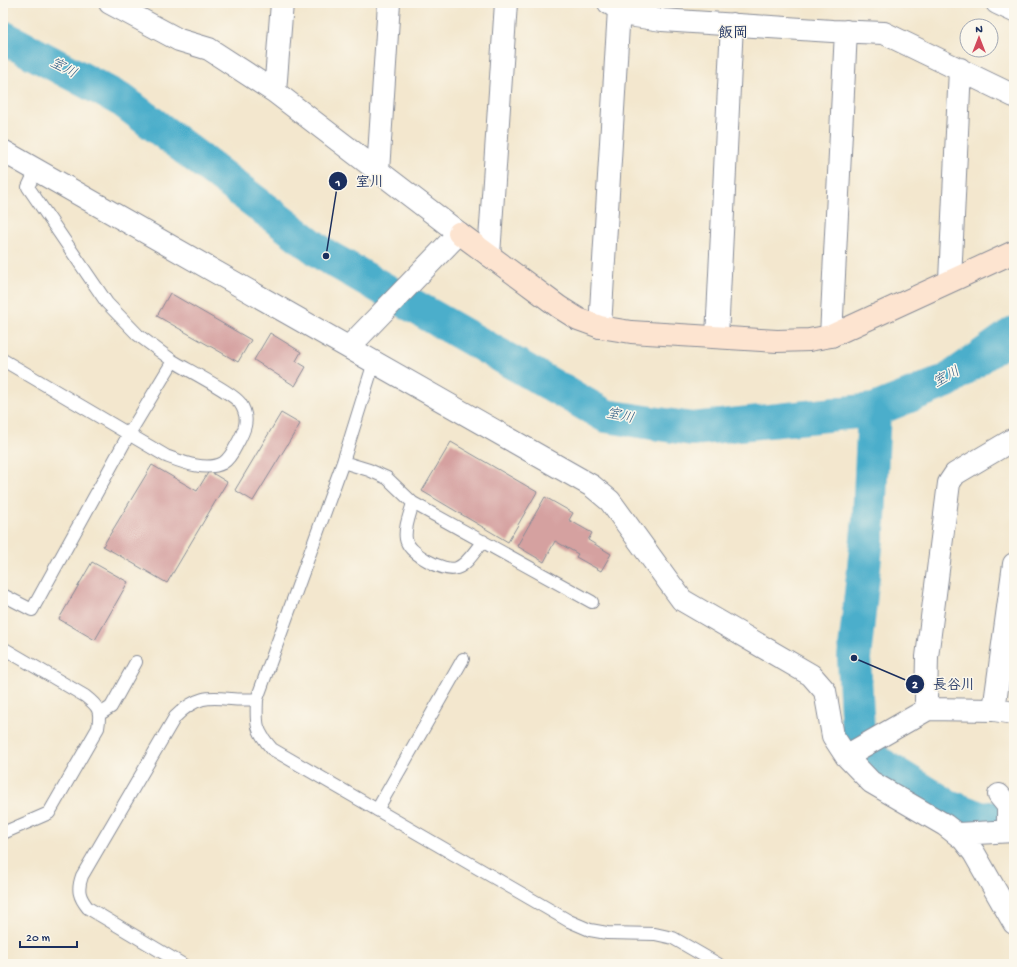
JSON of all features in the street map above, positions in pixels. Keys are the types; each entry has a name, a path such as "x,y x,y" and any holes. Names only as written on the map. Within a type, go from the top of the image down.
{"street":[{"path":"110,3 179,40 209,49 275,92 559,307 578,318 600,327 631,332 776,341 809,340 831,336 950,280 1014,252"},
{"path":"275,92 282,3"},
{"path":"378,171 389,3"},
{"path":"489,255 506,3"},
{"path":"997,3 1014,11"},
{"path":"600,327 614,6"},
{"path":"614,6 628,15 662,20 884,33 1014,96"},
{"path":"717,337 732,24"},
{"path":"831,336 846,31"},
{"path":"950,280 960,69"},
{"path":"3,151 36,170 357,340 374,362 592,486 610,501 682,600 811,675 817,681 825,692 834,736 846,756 871,782 945,825 957,834 974,852 1014,923"},
{"path":"357,340 460,233"},
{"path":"928,709 926,700 927,657 949,483 955,474 1014,439"},
{"path":"846,756 928,709 1004,712 1014,564"},
{"path":"957,834 1007,818"}],"lane":[{"path":"3,360 166,456 188,465 209,466 222,463 230,456 245,431 246,420 240,403 223,390 173,361 138,335 107,303 28,187 36,170"},
{"path":"3,595 32,610 130,434 173,361"},
{"path":"374,362 343,462 257,699 256,718 260,735 272,749 569,922 590,930 607,933 647,934 673,938 718,964"},
{"path":"343,462 369,470 387,478 413,503 592,602"},
{"path":"413,503 407,528 407,544 411,549 440,567 457,568 466,562 483,541"},
{"path":"3,648 85,696 96,705 100,714 98,728 49,813 3,833"},
{"path":"377,810 463,659"},
{"path":"100,714 111,707 136,662"},
{"path":"182,964 88,908 80,899 78,888 82,876 175,717 186,706 203,698 221,697 240,701 257,699"}],"building":[{"path":"170,293 251,340 238,362 157,316"},
{"path":"270,333 301,352 296,361 306,367 295,386 254,360"},
{"path":"281,413 300,424 253,501 235,490"},
{"path":"451,442 537,492 508,542 422,491"},
{"path":"152,465 197,491 209,471 227,482 167,583 103,546"},
{"path":"545,497 573,513 569,520 592,533 588,540 611,554 601,571 576,557 578,554 555,541 544,562 517,546"},
{"path":"92,562 128,582 95,640 59,619"}],"waterway":[{"name":"室川","path":"3,37 123,101 326,256 606,416 692,429 874,410 947,381 1014,333"},
{"path":"874,410 869,520 854,658 858,733 877,762 948,806 982,819 1014,815"}],"place":[{"name":"室川","path":"326,256"},
{"name":"長谷川","path":"854,658"}],"district":[{"name":"飯岡","path":"733,34"}]}
